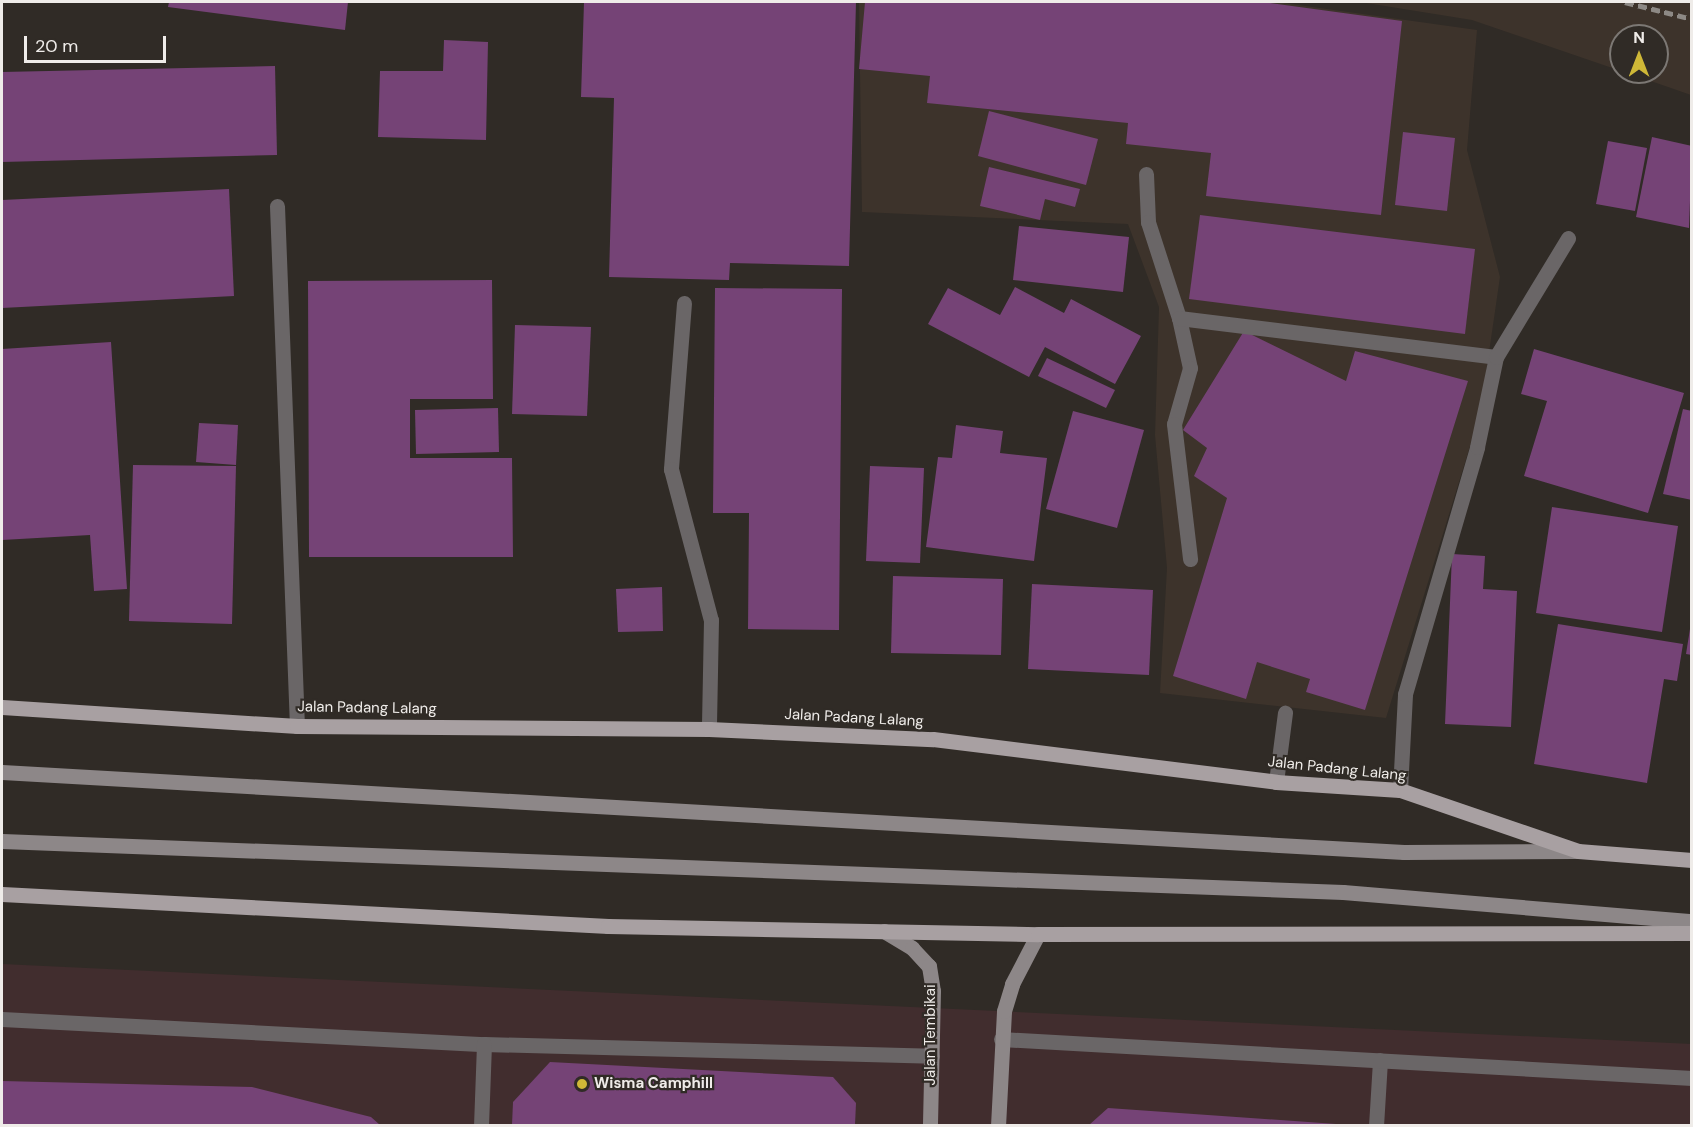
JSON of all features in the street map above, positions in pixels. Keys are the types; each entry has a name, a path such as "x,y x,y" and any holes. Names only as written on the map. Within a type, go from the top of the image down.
{"main road":[{"name":"Jalan Padang Lalang","path":"2,707 297,726 709,729 933,739 1276,782 1400,790 1578,851 1692,860"},
{"path":"2,894 608,926 1038,934 1692,933"}],"street":[{"path":"1146,174 1148,222 1179,318 1190,368 1174,424 1190,559"},
{"path":"277,206 297,726"},
{"path":"1400,790 1405,694 1477,447 1496,357 1568,238"},
{"path":"684,303 671,469 711,620 709,729"},
{"path":"1179,318 1496,357"},
{"path":"1276,782 1285,713"},
{"path":"2,772 1071,831 1404,852 1578,851"},
{"path":"2,841 1343,892 1692,921"},
{"name":"Jalan Tembikai","path":"884,931 912,948 929,966 933,991 930,1125"},
{"path":"998,1125 1001,1039 1012,984 1038,934"},
{"path":"2,1019 484,1044 932,1056"},
{"path":"1001,1039 1692,1078"},
{"path":"481,1125 484,1044"},
{"path":"1376,1125 1380,1060"}],"shaded area":[{"path":"859,2 1277,2 1477,30 1467,150 1500,277 1480,414 1386,718 1160,693 1167,568 1155,435 1159,307 1128,224 862,212"},
{"path":"1360,2 1691,2 1691,95 1659,84 1669,84 1669,24 1609,24 1609,67 1472,20"},
{"path":"2,964 1692,1044 1691,1126 2,1126"}],"building":[{"path":"169,2 348,2 345,30 168,7"},
{"path":"584,2 856,2 849,266 730,263 729,280 609,277 614,98 581,97"},
{"path":"865,2 1263,2 1402,21 1381,215 1206,196 1211,153 1126,144 1128,123 927,103 930,76 859,69"},
{"path":"444,40 488,42 486,140 378,137 380,71 443,71"},
{"path":"275,66 277,155 2,162 2,72"},
{"path":"989,111 1098,139 1086,185 978,156"},
{"path":"1403,132 1455,138 1447,211 1395,205"},
{"path":"1652,137 1692,146 1689,228 1636,217"},
{"path":"1608,141 1647,148 1635,211 1596,204"},
{"path":"989,167 1080,189 1075,207 1045,199 1040,220 980,206"},
{"path":"229,189 234,296 2,308 2,200"},
{"path":"1200,215 1475,249 1465,334 1189,299"},
{"path":"1019,226 1129,237 1123,292 1013,280"},
{"path":"492,280 493,399 410,399 410,458 512,458 513,557 309,557 308,281"},
{"path":"1015,287 1064,313 1071,299 1141,336 1115,384 1045,347 1029,377 928,324 948,288 1000,315"},
{"path":"715,288 842,289 839,630 748,629 749,513 713,513"},
{"path":"515,325 591,327 587,416 512,414"},
{"path":"1244,331 1346,381 1355,351 1468,381 1365,710 1306,692 1310,679 1257,662 1246,699 1173,676 1227,498 1194,476 1207,448 1183,430"},
{"path":"111,342 127,589 94,591 90,535 2,540 2,349"},
{"path":"1534,349 1684,393 1648,513 1524,476 1547,401 1521,394"},
{"path":"1047,358 1115,390 1106,408 1038,376"},
{"path":"498,408 499,452 416,454 415,410"},
{"path":"1683,409 1692,411 1692,500 1663,494"},
{"path":"1073,411 1144,430 1117,528 1046,509"},
{"path":"199,423 238,425 236,465 196,462"},
{"path":"956,425 1003,431 1000,453 1047,458 1034,561 926,547 938,457 952,458"},
{"path":"133,465 236,466 232,624 129,621"},
{"path":"870,466 924,468 920,563 866,561"},
{"path":"1552,507 1678,526 1662,632 1536,613"},
{"path":"1452,554 1485,556 1483,589 1517,591 1511,727 1445,724"},
{"path":"893,576 1003,579 1001,655 891,653"},
{"path":"1032,584 1153,590 1149,675 1028,669"},
{"path":"662,587 663,631 618,632 616,589"},
{"path":"1558,624 1683,644 1677,681 1664,679 1647,783 1534,764"},
{"path":"1690,629 1692,629 1692,655 1686,654"},
{"path":"550,1062 833,1077 856,1103 855,1125 512,1125 513,1102"},
{"path":"2,1081 252,1087 371,1117 380,1125 2,1125"},
{"path":"1108,1108 1336,1124 1336,1125 1089,1125"}],"railway":[{"path":"1625,2 1692,19"}],"place":[{"name":"Wisma Camphill","path":"582,1084"}]}
